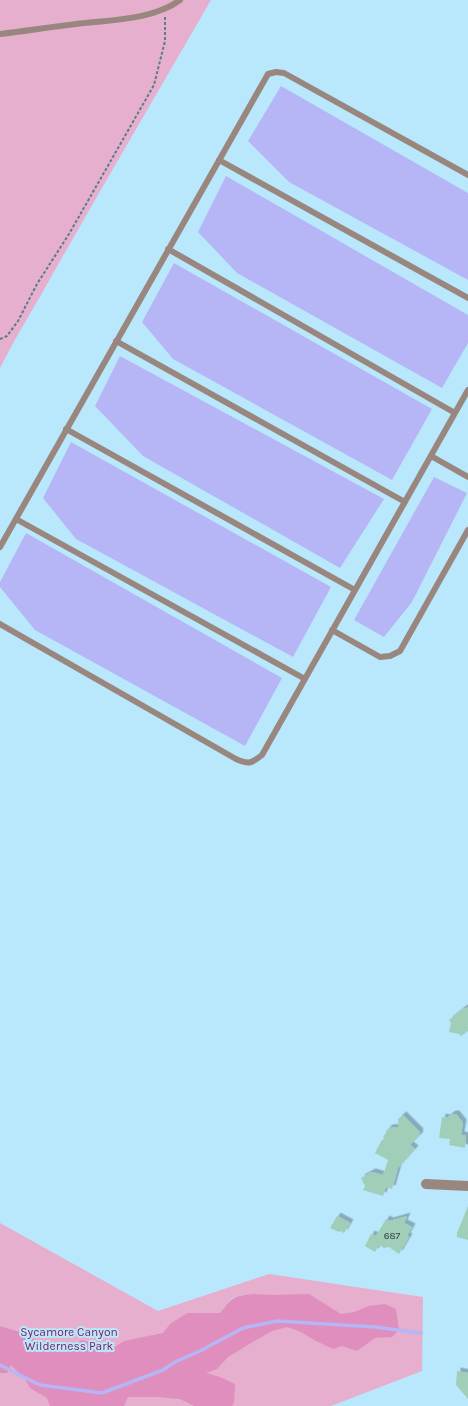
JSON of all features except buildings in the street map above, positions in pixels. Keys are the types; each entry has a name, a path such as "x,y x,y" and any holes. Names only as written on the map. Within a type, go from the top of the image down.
{"street":[{"path":"426,1184 468,1186"}],"lane":[{"path":"0,34 145,15 172,6 180,0"},
{"path":"0,546 268,74 276,72 284,73 468,175"},
{"path":"219,160 468,298"},
{"path":"168,249 455,413"},
{"path":"116,341 405,502"},
{"path":"0,624 245,763 253,762 262,755 468,390"},
{"path":"66,429 355,590"},
{"path":"430,456 468,477"},
{"path":"16,519 305,679"},
{"path":"332,630 380,657 390,656 400,651 468,530"}],"path":[{"path":"0,339 7,336 18,322 37,284 69,234 154,85 165,41 165,16 172,6"}],"green space":[{"path":"0,0 211,0 74,236 0,368"},
{"name":"Sycamore Canyon Wilderness Park","path":"0,1223 158,1311 269,1274 423,1297 422,1371 331,1406 0,1406","holes":["241,1295 257,1295 226,1348 176,1321 187,1313 220,1313 232,1298"]}],"shaded area":[{"path":"309,1294 341,1314 354,1312 369,1306 385,1304 396,1309 399,1330 392,1337 375,1338 357,1351 342,1346 333,1349 301,1332 287,1327 272,1331 228,1357 217,1369 206,1373 220,1377 235,1384 234,1403 232,1406 194,1406 180,1399 128,1397 124,1406 50,1406 47,1398 30,1388 25,1379 11,1365 7,1373 0,1373 0,1326 23,1333 48,1348 73,1350 81,1340 93,1343 106,1353 124,1341 163,1333 170,1324 187,1313 220,1313 234,1298 242,1295"}],"water":[{"path":"281,86 468,193 468,280 289,182 248,141"},
{"path":"226,176 468,315 468,343 442,388 237,273 198,232"},
{"path":"174,263 432,409 392,480 173,359 142,322"},
{"path":"120,356 384,499 340,568 143,456 95,406"},
{"path":"71,442 331,587 293,657 76,539 43,498"},
{"path":"434,477 467,493 412,602 384,637 354,620"},
{"path":"26,533 282,678 245,746 35,630 0,587 0,582"}],"waterway":[{"path":"0,1365 40,1385 102,1393 163,1370 175,1362 200,1351 243,1328 277,1321 375,1327 421,1333"}]}
